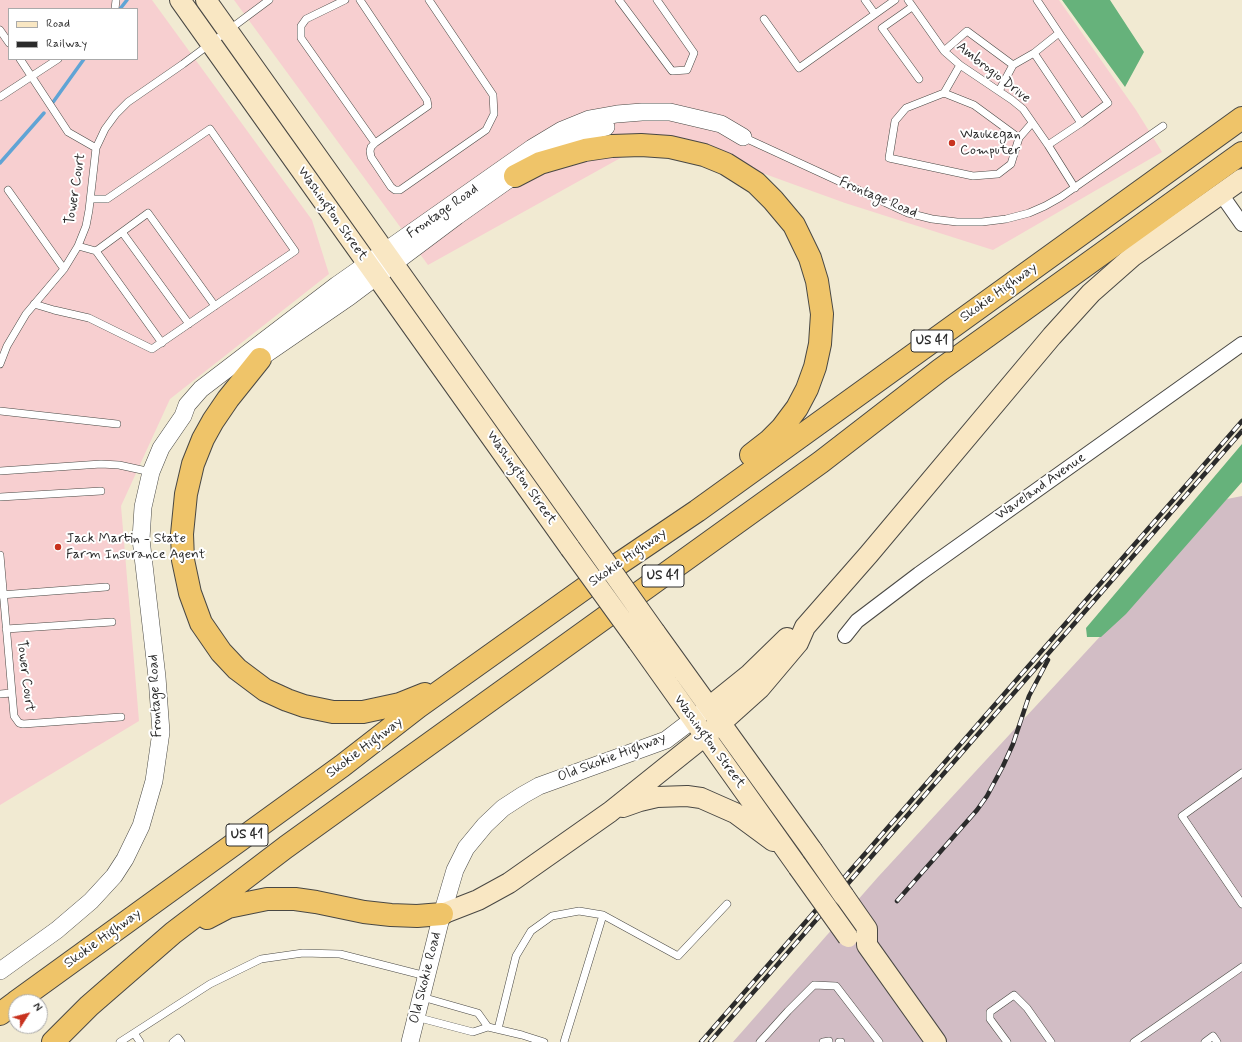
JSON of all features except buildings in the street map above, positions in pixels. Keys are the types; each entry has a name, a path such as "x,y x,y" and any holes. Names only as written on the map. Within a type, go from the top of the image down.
{"highway":[{"name":"Skokie Highway","path":"27,994 342,766 418,708 620,563 697,511 1242,118"},
{"path":"515,176 540,164 585,150 612,146 641,145 670,147 704,155 736,170 756,183 773,200 794,226 805,247 817,281 822,314 820,344 815,367 797,408 782,428 769,441 693,501 620,563"},
{"name":"Skokie Highway","path":"53,1042 89,1006 173,933 286,847 814,467 940,370 1242,153"},
{"path":"260,359 228,399 203,439 194,464 186,494 182,534 183,560 190,593 201,623 210,638 237,669 265,690 304,706 333,712 363,712 400,704 432,691 477,666"},
{"path":"89,1006 118,991 171,945 210,916 228,908 248,902 267,899 295,899 371,913 417,916 442,914"}],"main road":[{"name":"Washington Street","path":"180,0 853,944 867,945"},
{"name":"Washington Street","path":"206,0 862,921 867,929 867,945 936,1042"},
{"path":"442,914 478,900 509,883 610,812 721,723 760,688 798,644 805,627 869,554 1052,336 1091,293 1133,256 1242,180"},
{"name":"Old Skokie Highway","path":"709,707 750,674 791,634 805,627"},
{"path":"610,812 640,801 657,797 687,796 701,798 735,813 786,851"}],"street":[{"name":"Frontage Road","path":"1,969 57,930 91,901 114,876 134,841 154,781 161,732 157,677 141,539 143,507 152,472 161,448 183,416 187,405 201,389 337,285 372,270 532,148 562,130 588,120 617,114 670,112 721,124 743,137"},
{"name":"Frontage Road","path":"389,258 457,216 556,146 591,131 629,122 657,120 685,124 726,135 743,137"},
{"path":"1221,194 1242,224"},
{"name":"Frontage Road","path":"183,416 191,414 203,400 222,385 349,297 372,270"},
{"name":"Waveland Avenue","path":"845,636 857,621 919,574 1242,344"},
{"name":"Old Skokie Highway","path":"442,914 455,870 466,848 485,825 503,808 539,786 666,740 709,707"},
{"name":"Old Skokie Road","path":"410,1042 442,914"}],"lane":[{"path":"227,30 269,0"},
{"path":"345,0 306,19 301,26 301,38 375,143"},
{"path":"360,0 427,100 428,106 371,147 370,151 372,157 395,190 400,190 419,178 486,130 494,114 493,95 429,0"},
{"path":"619,0 672,71 687,70 694,53 657,0"},
{"path":"865,0 875,14"},
{"path":"764,19 799,68 895,0"},
{"name":"Ambrogio Drive","path":"908,0 944,51 960,65 1023,109 1075,188"},
{"path":"1037,0 1108,103 1048,145"},
{"path":"912,7 882,28 919,79"},
{"path":"0,30 8,42"},
{"name":"Tower Court","path":"0,364 3,345 34,304 64,269 78,246 86,226 91,199 96,148 105,129 116,114 128,102 183,64 227,30"},
{"path":"944,51 967,32 1013,65"},
{"path":"999,92 1013,65 1034,53 1060,33"},
{"path":"1034,53 1081,123"},
{"path":"21,60 68,132 96,148"},
{"path":"0,97 56,60"},
{"path":"960,65 944,93 906,108 895,121 889,158 973,176 998,174 1011,164 1019,138 1032,123"},
{"path":"944,93 974,105 1019,138"},
{"name":"Frontage Road","path":"743,137 908,213 932,219 957,222 982,222 1006,219 1029,213 1045,206 1075,188 1163,126"},
{"path":"34,304 89,318 152,349 295,251 210,129 107,199 91,199"},
{"path":"8,190 64,269"},
{"path":"96,251 148,213 215,306"},
{"path":"122,232 189,324"},
{"path":"78,246 96,251 162,343"},
{"path":"0,411 117,424"},
{"path":"0,471 101,464 119,465 152,472"},
{"path":"0,497 101,491"},
{"name":"Tower Court","path":"0,555 11,693 14,716 19,723 120,717"},
{"path":"2,594 106,587"},
{"path":"6,629 112,622"},
{"path":"0,694 11,693"},
{"path":"1242,773 1182,816 1242,904"},
{"path":"498,1029 516,956 531,931 552,916 579,911 603,915 678,956 727,904"},
{"path":"564,1042 603,915"},
{"path":"120,1042 210,984 261,959 303,953 340,954 426,976"},
{"path":"1134,1042 1242,967"},
{"path":"760,1042 814,985 836,986 879,1042"},
{"path":"1007,1042 990,1020 990,1012 1014,995 1027,1008 1051,1042"},
{"path":"421,996 478,1013 488,1027"},
{"path":"416,1017 473,1032 488,1027 544,1042"},
{"path":"134,1033 140,1042"},
{"path":"1205,1042 1213,1036 1217,1042"},
{"path":"173,1042 178,1038 181,1042"}],"shaded area":[{"path":"0,0 152,0 312,220 329,274 170,399 121,506 139,721 0,805"},
{"path":"234,0 1059,0 1136,110 1162,152 993,250 845,203 660,136 428,265"},
{"path":"1242,496 1242,1042 733,1042 878,877 1227,499"}],"green space":[{"path":"1062,0 1110,0 1144,52 1125,87"},
{"path":"1242,444 1242,482 1126,614 1101,637 1087,637 1086,628"}],"waterway":[{"path":"121,8 127,0"},
{"path":"51,105 83,60"},
{"path":"0,163 44,113"}],"railway":[{"path":"701,1042 1242,421"},
{"path":"710,1042 1242,431"},
{"path":"897,901 977,810 987,796 1013,744 1029,696 1048,660"}],"place":[{"name":"Waukegan Computer","path":"952,143"},
{"name":"Jack Martin - State Farm Insurance Agent","path":"58,547"}]}
